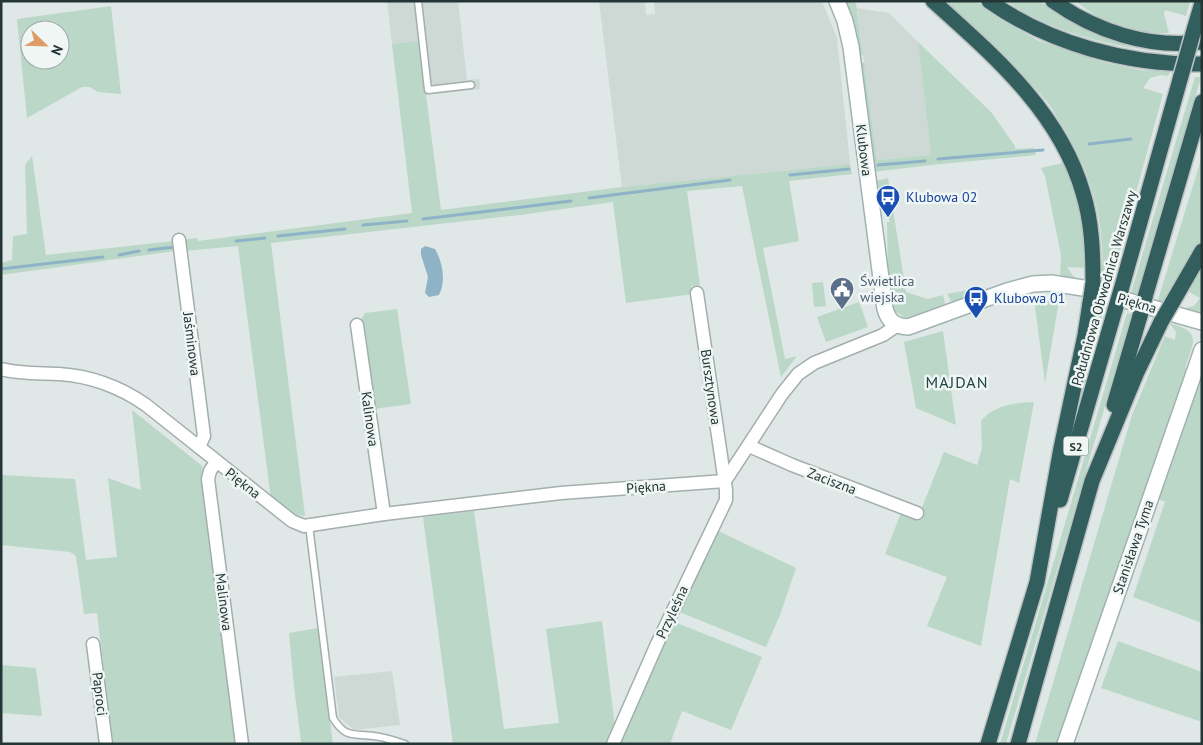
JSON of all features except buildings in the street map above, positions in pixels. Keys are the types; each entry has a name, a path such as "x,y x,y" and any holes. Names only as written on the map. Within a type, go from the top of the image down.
{"highway":[{"path":"933,1 1023,88 1041,110 1059,137 1074,167 1084,194 1090,226 1093,253 1093,283 1086,335 1061,448 1036,582"},
{"path":"989,1 1036,28 1072,43 1134,59 1202,64"},
{"path":"1053,1 1067,12 1092,25 1122,36 1168,43 1198,36"},
{"name":"Południowa Obwodnica Warszawy","path":"1036,582 1121,290 1180,76 1198,36 1202,3"},
{"name":"S2","path":"1018,744 1202,102"},
{"path":"1092,481 1137,372 1161,322 1202,251"},
{"name":"S2","path":"988,744 1036,582"}],"street":[{"name":"Klubowa","path":"838,1 851,47 885,310 890,321 896,326"},
{"name":"Jaśminowa","path":"179,240 204,436 199,447"},
{"name":"Piękna","path":"1,369 17,372 78,376 104,382 123,390 146,405 292,521 299,525 309,525 561,493 725,481 782,394 804,368 883,335 896,326 908,327 1007,290 1033,284 1051,283 1083,288 1202,322"},
{"name":"Bursztynowa","path":"697,293 725,481"},
{"name":"Kalinowa","path":"357,324 384,514"},
{"name":"Stanisława Tyma","path":"1065,744 1202,350"},
{"name":"Zaciszna","path":"749,446 792,465 917,513"},
{"name":"Malinowa","path":"216,462 210,471 208,479 242,744"},
{"name":"Przyleśna","path":"613,744 695,563 721,512 726,500 725,481"},
{"name":"Paproci","path":"94,644 106,744"}],"lane":[{"path":"418,1 428,90 471,85"},
{"path":"309,525 333,718 338,725 350,734 375,736 405,744"}],"shaded area":[{"path":"387,1 458,1 467,80 479,79 480,89 426,95 419,41 392,44"},
{"path":"599,1 645,1 646,15 655,14 654,1 821,1 837,38 850,164 622,187"},
{"path":"857,8 889,13 918,42 931,155 877,160"},
{"path":"392,671 400,725 354,730 339,717 334,677"}],"green space":[{"path":"848,1 856,3 863,56 859,53 846,3"},
{"path":"945,1 976,1 1000,19 1037,40 1102,62 1141,70 1170,72 1168,76 1161,75 1150,78 1143,88 1163,94 1112,280 1101,281 1102,260 1099,218 1088,178 1071,140 1046,100 1020,72"},
{"path":"1007,1 1039,1 1092,33 1135,49 1102,42 1052,26"},
{"path":"1075,1 1190,1 1186,16 1165,10 1164,14 1169,33 1143,33 1099,18"},
{"path":"111,6 121,94 98,92 90,87 82,87 27,118 22,70 70,70 70,20 20,20 20,49 17,19"},
{"path":"419,41 441,210 622,187 850,164 852,174 789,181 799,241 763,248 785,359 797,356 781,377 742,186 687,191 700,285 691,286 693,294 626,303 613,202 520,215 271,243 305,516 294,514 271,499 238,246 184,251 183,240 197,238 198,241 412,213 392,44"},
{"path":"918,42 991,112 1015,146 1015,149 1034,148 1036,155 873,172 860,66 864,62 877,160 931,155"},
{"path":"1195,77 1201,77 1137,295 1131,293"},
{"path":"32,156 46,255 174,241 175,251 1,275 1,263 12,260 13,236 27,234 25,165"},
{"path":"1202,156 1202,243 1166,303 1158,300"},
{"path":"1067,162 1077,188 1089,268 1067,267 1073,276 1085,283 1060,279 1061,255 1045,176 1041,168"},
{"path":"888,178 906,292 928,299 943,295 945,304 909,317 904,317 895,311 893,306 888,273 887,222 890,222 888,215 886,215 884,202 880,202 874,186 877,181"},
{"path":"1202,262 1202,313 1196,314 1182,309 1194,306 1200,298 1189,292 1193,284 1189,282"},
{"path":"823,282 826,306 814,307 812,283"},
{"path":"982,287 979,295 958,303 951,301 947,294"},
{"path":"1034,299 1059,301 1045,383"},
{"path":"859,302 868,327 826,342 817,317"},
{"path":"1097,304 1105,307 1083,385 1080,384"},
{"path":"397,309 411,404 374,409 362,318 365,313"},
{"path":"1127,313 1132,314 1006,744 1000,744"},
{"path":"1169,323 1187,330 1193,338 1193,344 1185,368 1189,370 1059,744 1035,744 1132,415 1165,336 1175,340 1176,332"},
{"path":"943,331 956,425 916,408 904,342"},
{"path":"1202,369 1202,623 1133,597 1165,502 1156,498"},
{"path":"1034,402 1019,483 1010,479 981,646 927,626 947,577 885,554 902,510 921,510 944,452 977,465 982,449 981,421 998,408 1012,404"},
{"path":"132,410 202,466 237,744 113,744 97,613 84,614 76,556 70,552 1,545 1,475 75,479 86,560 117,557 108,478 141,490"},
{"path":"474,511 504,729 559,723 546,629 602,621 615,727 607,744 453,744 423,517"},
{"path":"714,529 796,568 780,615 766,647 677,611"},
{"path":"672,621 762,657 731,730 682,711 670,744 618,744"},
{"path":"318,628 333,744 299,744 301,742 289,633"},
{"path":"1118,641 1202,672 1202,722 1101,688"},
{"path":"1,665 36,668 42,716 1,713"}],"water":[{"path":"425,246 435,249 443,272 439,295 429,297 425,293 428,277 421,255 421,249"}],"waterway":[{"path":"1089,144 1131,139"},
{"path":"938,159 1043,150"},
{"path":"878,165 925,161"},
{"path":"790,175 849,169"},
{"path":"589,198 730,180"},
{"path":"423,219 571,201"},
{"path":"363,225 407,221"},
{"path":"278,236 345,229"},
{"path":"236,241 265,238"},
{"path":"149,250 175,247"},
{"path":"119,255 139,251"},
{"path":"1,269 103,257"}],"place":[{"name":"Klubowa 02","path":"888,218"},
{"name":"Świetlica wiejska","path":"842,310"},
{"name":"Klubowa 01","path":"976,319"}],"district":[{"name":"MAJDAN","path":"957,382"}]}
